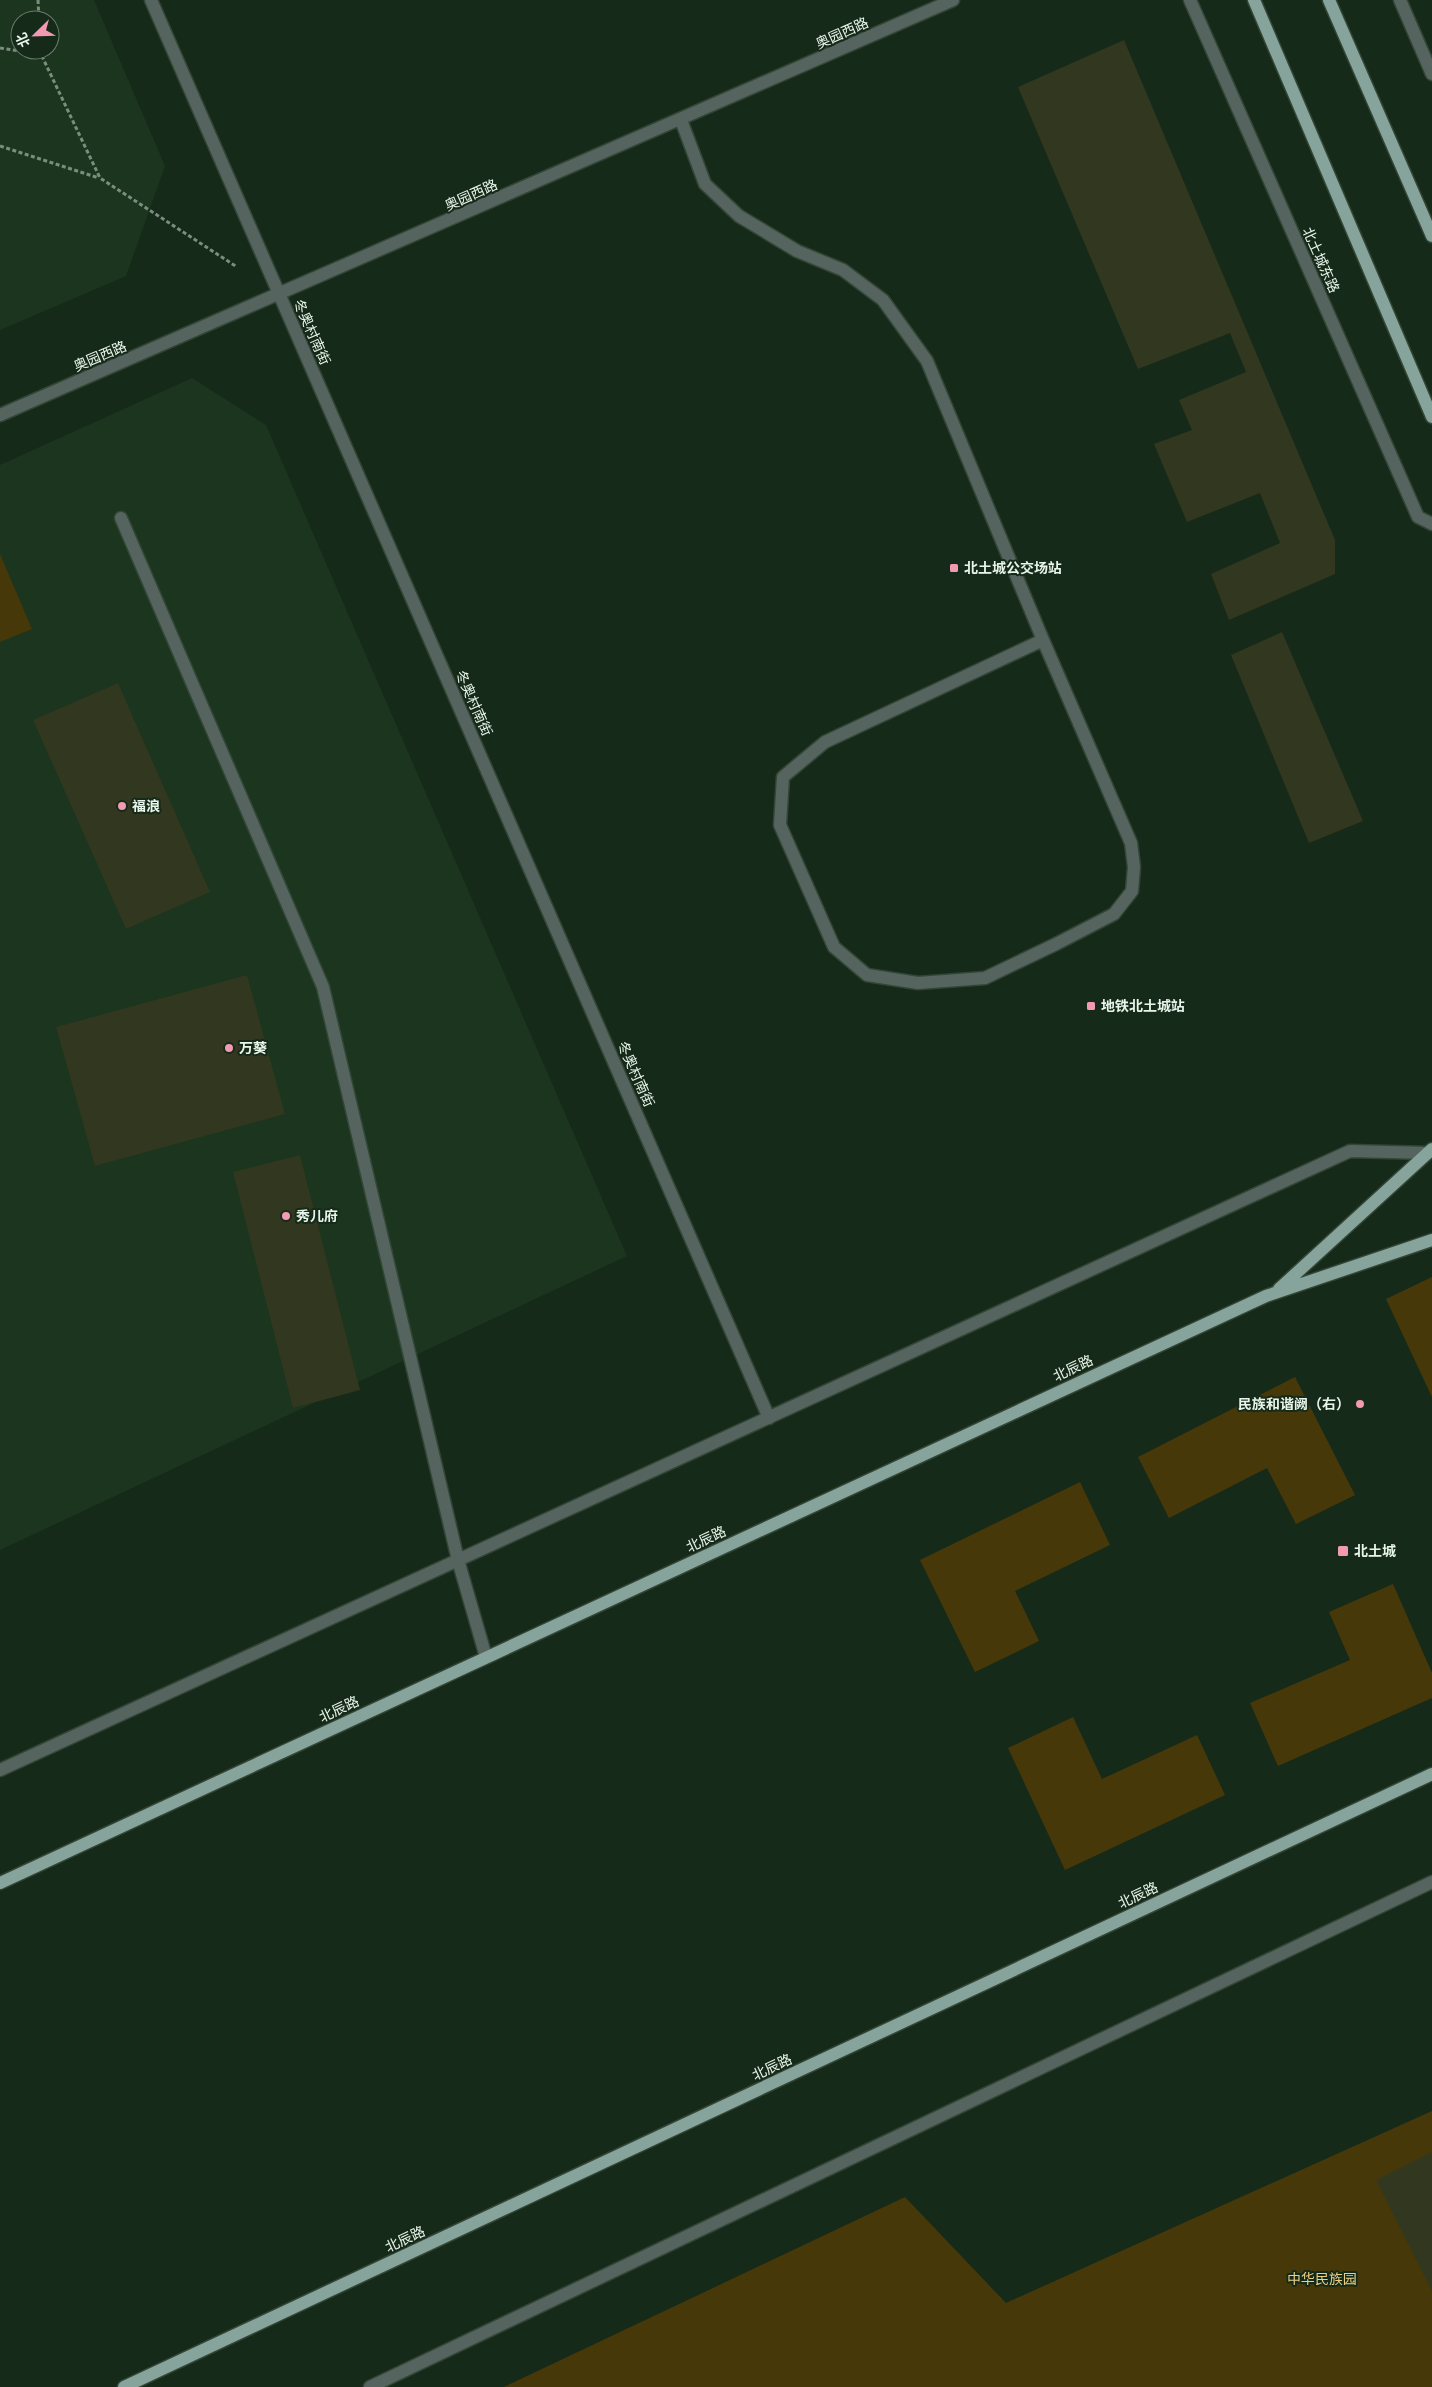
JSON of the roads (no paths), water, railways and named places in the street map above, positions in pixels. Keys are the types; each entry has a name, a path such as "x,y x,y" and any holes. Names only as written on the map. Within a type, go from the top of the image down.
{"main road":[{"path":"1254,0 1432,418"},
{"path":"1329,0 1432,236"},
{"path":"1275,1292 1430,1151"},
{"name":"北辰路","path":"0,1883 1275,1292 1432,1240"},
{"name":"北辰路","path":"124,2387 1430,1776"}],"street":[{"name":"冬奥村南街","path":"152,0 769,1418"},
{"name":"奥园西路","path":"0,415 280,295 953,0"},
{"name":"北土城东路","path":"1190,0 1418,517 1432,524"},
{"path":"1400,0 1432,74"},
{"path":"680,120 705,184 740,216 797,251 843,270 883,300 927,361 1043,640 1131,843 1134,867 1132,891 1114,914 985,978 918,983 867,975 834,947 780,825 783,777 825,742 1043,640"},
{"path":"121,518 323,988 458,1560 486,1657"},
{"path":"0,1770 1350,1151 1430,1151"},
{"path":"370,2387 1432,1882"}],"place":[{"name":"北土城公交场站","path":"954,568"},
{"name":"福浪","path":"122,806"},
{"name":"地铁北土城站","path":"1091,1006"},
{"name":"万葵","path":"229,1048"},
{"name":"秀儿府","path":"286,1216"},
{"name":"民族和谐阙（右）","path":"1360,1404"},
{"name":"北土城","path":"1343,1551"}],"park label":[{"name":"中华民族园","path":"1322,2279"}]}
